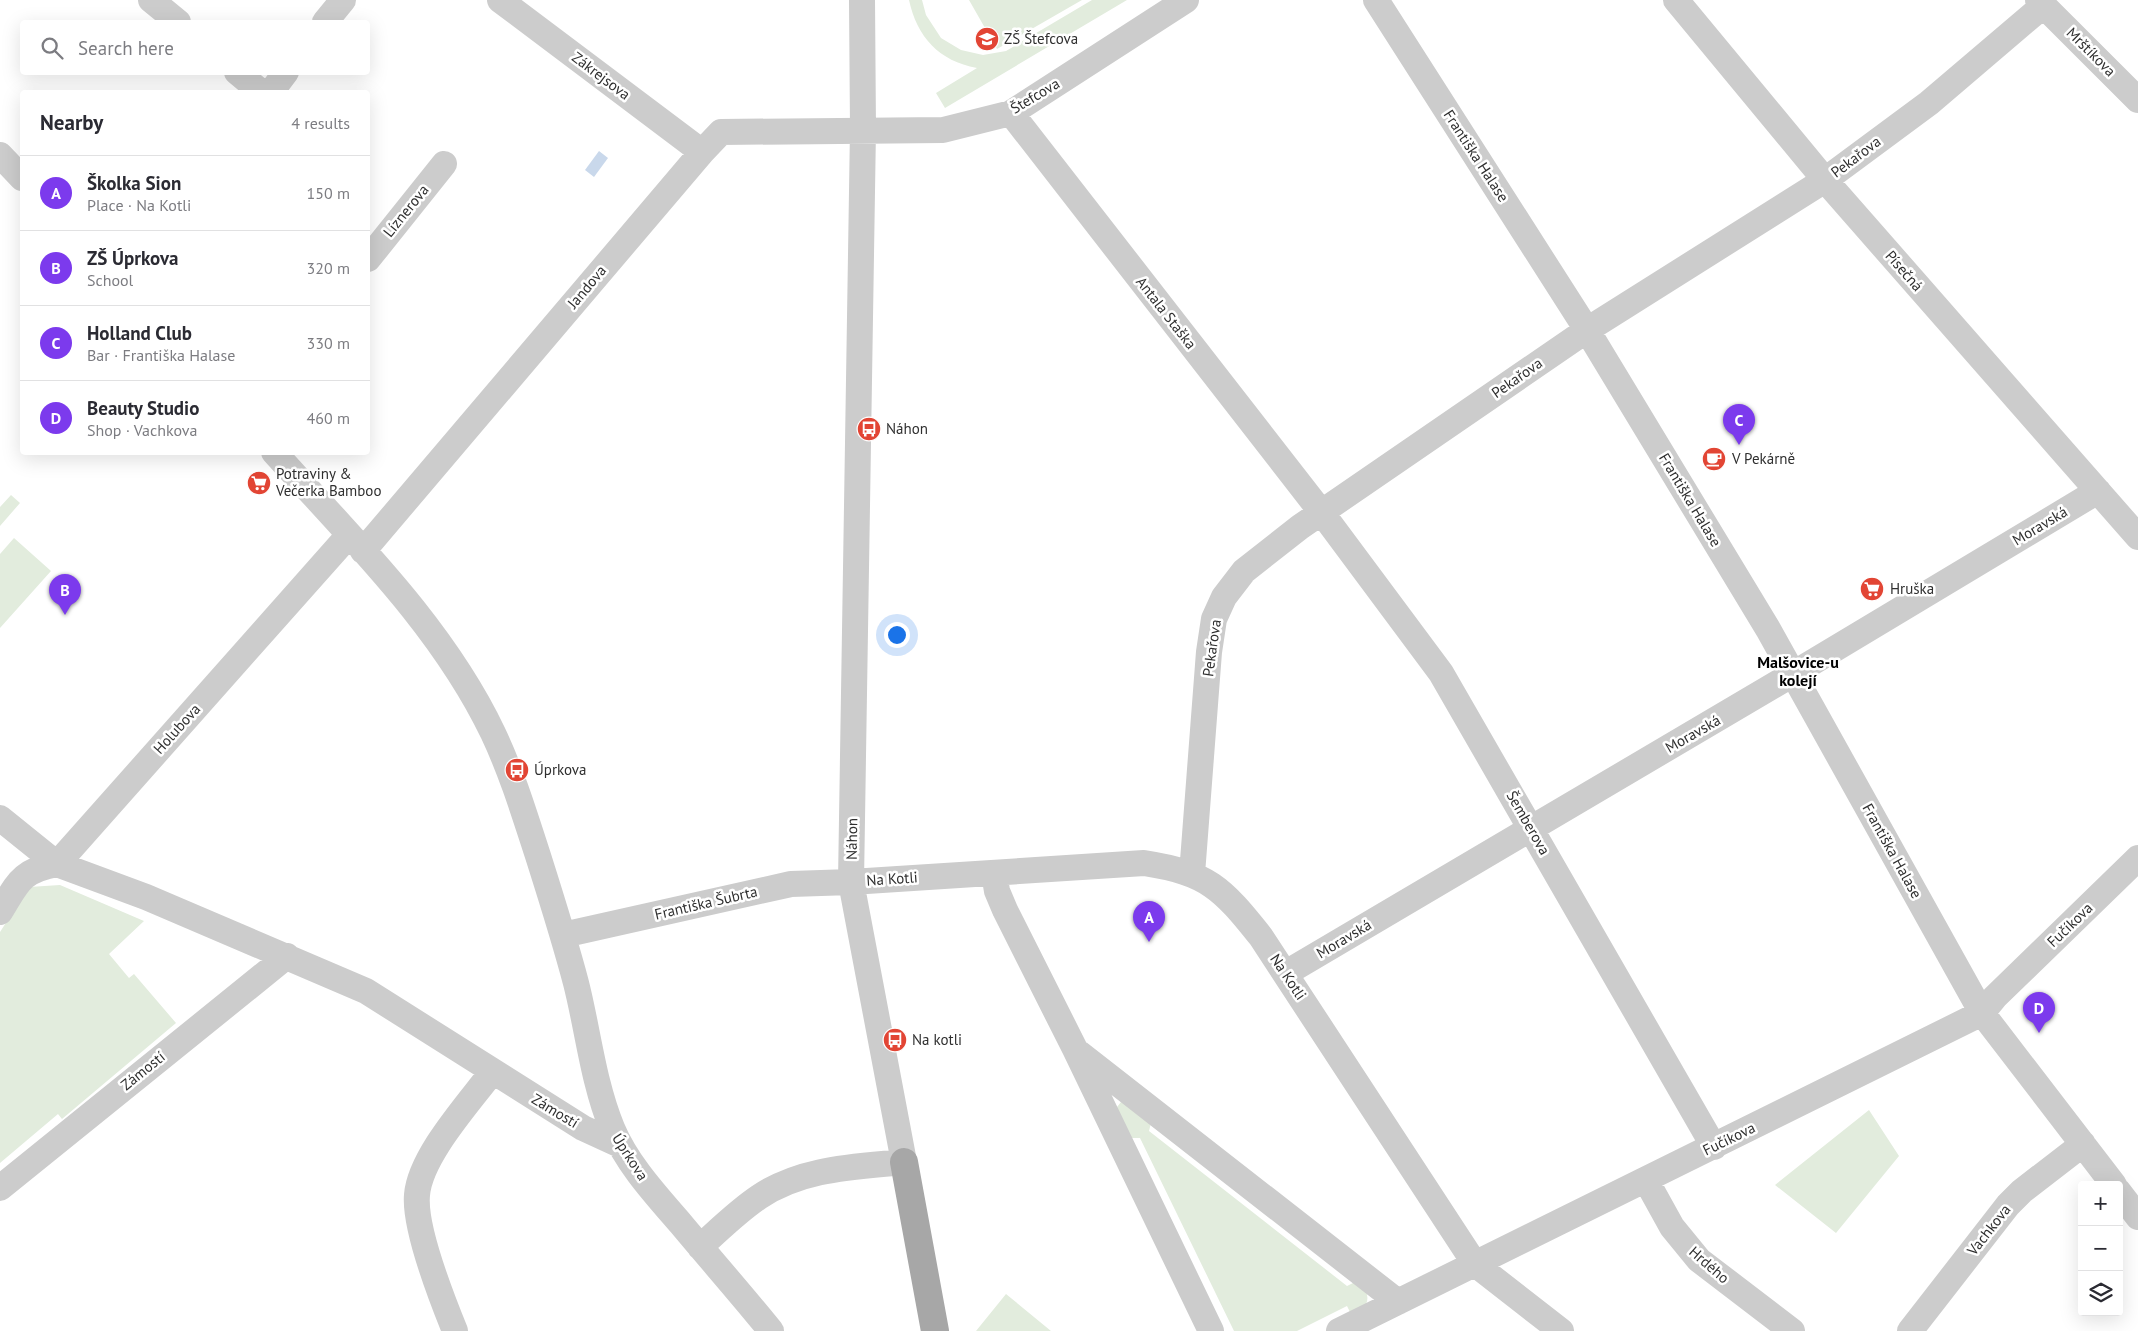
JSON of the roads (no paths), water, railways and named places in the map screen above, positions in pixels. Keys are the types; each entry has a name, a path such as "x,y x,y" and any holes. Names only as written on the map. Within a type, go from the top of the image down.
{"main road":[{"path":"904,1162 935,1331"}],"street":[{"path":"151,0 176,20"},
{"path":"327,20 343,0"},
{"name":"Zákrejsova","path":"500,0 702,152"},
{"name":"Náhon","path":"862,0 863,130 851,882 904,1162"},
{"name":"Štefcova","path":"863,130 943,130 1011,113 1186,0"},
{"name":"Františka Halase","path":"1376,0 1587,330 1793,674 1982,1013"},
{"name":"Písečná","path":"1676,0 1825,180 2138,537"},
{"name":"Pekařova","path":"1192,874 1209,652 1214,619 1224,597 1244,572 1300,527 1587,330 1825,180 1929,104 2041,3"},
{"name":"Mrštíkova","path":"2041,3 2138,88"},
{"name":"Mrštíkova","path":"2041,3 2138,100"},
{"path":"241,75 259,90"},
{"path":"272,90 284,75"},
{"name":"Antala Staška","path":"1011,113 1322,513"},
{"name":"Jandova","path":"356,543 721,132 863,130"},
{"path":"0,155 20,176"},
{"name":"Líznerova","path":"370,256 444,164"},
{"name":"Úprkova","path":"277,455 356,543 422,621 448,655 468,686 492,732 524,814 563,935 580,998 600,1093 620,1145 638,1172 771,1331"},
{"name":"Moravská","path":"1286,973 1793,674 2098,491"},
{"name":"Šemberova","path":"1322,513 1441,673 1714,1147"},
{"name":"Holubova","path":"57,864 356,543"},
{"name":"Zámostí","path":"0,818 57,864 146,897 366,990 492,1072 583,1128 620,1145"},
{"name":"Fučíkova","path":"1475,1264 1982,1013 1995,997 2138,858"},
{"name":"Na Kotli","path":"851,882 1144,863 1192,874 1209,882 1235,905 1261,937 1475,1264 1561,1331"},
{"path":"0,912 21,878 41,867 57,864"},
{"path":"994,873 996,891 1005,910 1212,1331"},
{"name":"Fučíkova","path":"1982,1013 1998,1013 2138,879"},
{"name":"Františka Šubrta","path":"563,935 791,884 851,882"},
{"name":"Zámostí","path":"0,1188 287,956"},
{"path":"1982,1013 2111,1181"},
{"path":"1075,1049 1398,1302"},
{"path":"455,1331 424,1242 417,1207 417,1194 422,1174 435,1149 492,1072"},
{"name":"Vachkova","path":"1910,1331 2008,1205 2022,1191 2083,1144"},
{"path":"700,1247 750,1204 787,1182 826,1171 904,1162"},
{"name":"Hrdého","path":"1646,1180 1672,1227 1699,1260 1792,1331"},
{"path":"2123,1197 2138,1217"},
{"path":"1339,1331 1475,1264"}],"water":[{"path":"599,151 608,158 594,177 585,170"}],"place":[{"name":"ZŠ Štefcova","path":"987,39"},
{"name":"Náhon","path":"869,429"},
{"name":"Holland Club","path":"1739,445"},
{"name":"V Pekárně","path":"1714,459"},
{"name":"Potraviny & Večerka Bamboo","path":"259,483"},
{"name":"Hruška","path":"1872,589"},
{"name":"ZŠ Úprkova","path":"65,615"},
{"name":"Úprkova","path":"517,770"},
{"name":"Školka Sion","path":"1149,942"},
{"name":"Beauty Studio","path":"2039,1033"},
{"name":"Na kotli","path":"895,1040"}],"district":[{"name":"Malšovice-u kolejí","path":"1798,671"}]}
